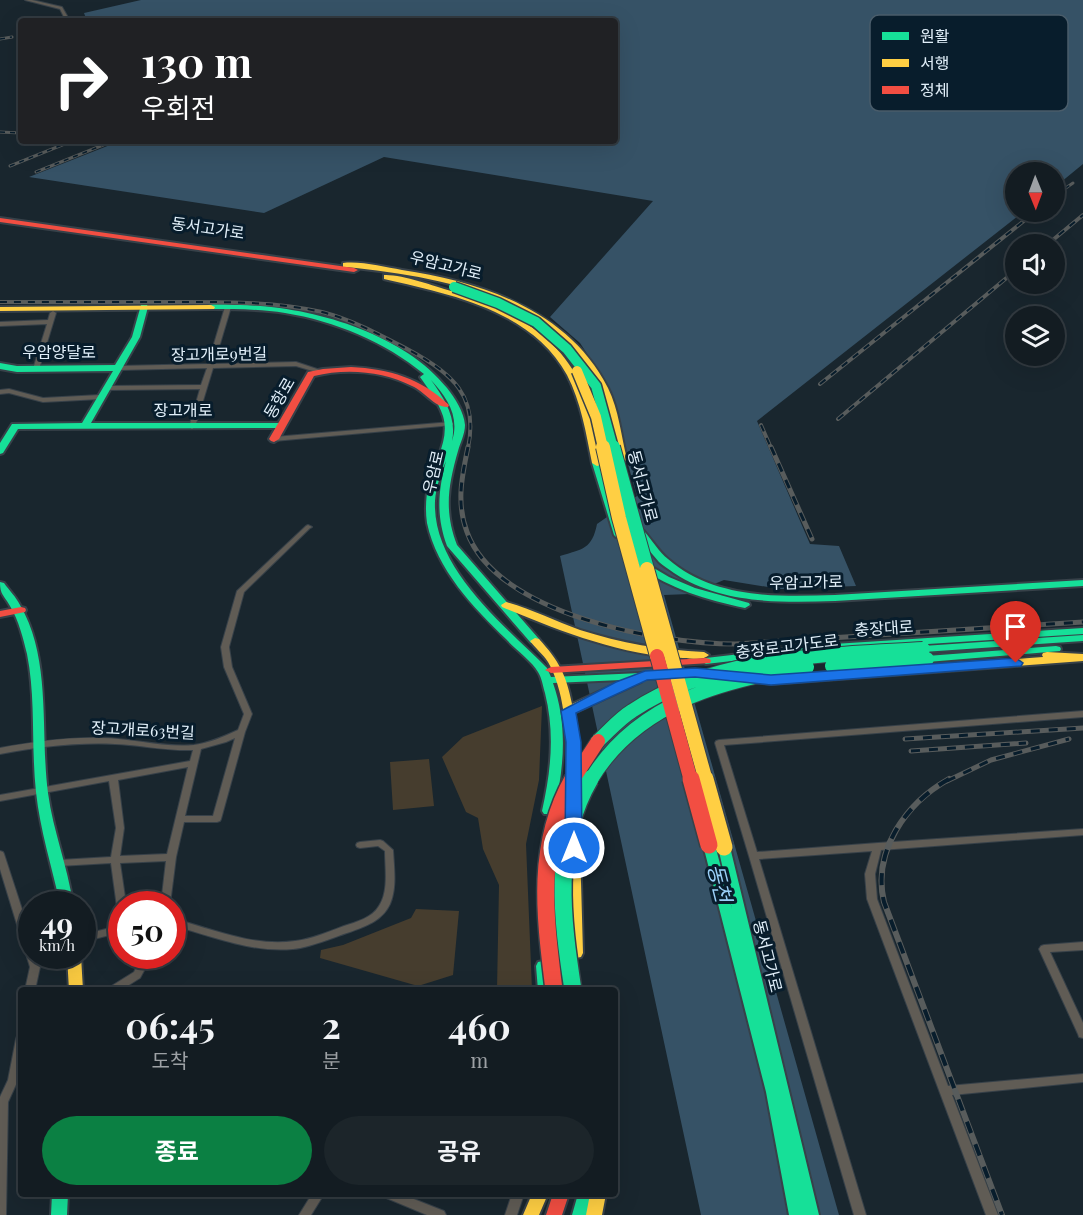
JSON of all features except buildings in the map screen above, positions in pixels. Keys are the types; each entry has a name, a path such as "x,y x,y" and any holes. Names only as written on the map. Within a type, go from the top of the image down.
{"main road":[{"name":"동서고가로","path":"0,218 346,265 446,284 518,311 566,345 596,386 724,847 810,1215"},
{"name":"동서고가로","path":"0,218 367,272 450,290 511,314 553,343 567,357 582,380 596,417 619,518 718,878 773,1092 797,1215"},
{"name":"우암고가로","path":"346,265 410,272 486,292 534,314 582,352 604,388 635,514 648,548 665,564 707,586 753,597 796,600 1083,583"},
{"name":"우암고가로","path":"367,272 472,300 523,326 549,345 570,372 579,393 602,487 622,540 637,559 654,574 689,592 713,600 776,608 1083,589"},
{"name":"우암로","path":"227,309 282,314 337,328 402,361 426,378 440,393 451,424 432,496 432,520 437,538 448,561 478,600 552,675 559,724 558,764 554,791 540,836 537,880 545,987"},
{"name":"우암로","path":"0,311 52,317 144,310"},
{"path":"85,426 136,337 144,310"},
{"name":"우암로","path":"0,311 285,310 344,326 402,354 442,384 452,397 461,424 442,493 445,530 452,546 542,646 568,711 573,742 573,901 581,987"},
{"name":"우암양달로","path":"0,366 36,369 118,368"},
{"name":"동항로","path":"274,439 311,374 318,370 337,369 417,384 445,405"},
{"name":"장고개로","path":"0,451 15,426 281,426"},
{"path":"0,585 21,610 32,662 42,792 64,891"},
{"path":"501,603 587,638 691,664 771,680 1083,657"},
{"path":"0,614 21,610"},
{"name":"충장대로","path":"691,664 818,648 1081,633"},
{"name":"충장로고가도로","path":"573,987 568,957 563,868 568,833 586,785 598,761 652,712 701,688 738,677 794,668 925,654 965,646 1081,633"},
{"name":"충장로고가도로","path":"555,987 545,890 549,830 582,756 601,734 640,705 693,681 728,669 786,660 1005,653 1083,647"},
{"path":"1005,653 1083,657"},
{"path":"552,675 691,664"},
{"path":"568,711 645,675 691,664"},
{"path":"583,673 645,675"},
{"path":"75,969 76,987"},
{"path":"59,1215 60,1197"},
{"path":"531,1215 539,1197"},
{"path":"554,1215 560,1197"},
{"path":"580,1215 585,1197"},
{"path":"594,1215 597,1197"}],"street":[{"path":"27,0 61,8 66,18"},
{"path":"192,427 227,309"},
{"path":"0,324 52,317 36,369"},
{"name":"장고개로9번길","path":"118,368 296,364 318,370"},
{"path":"0,392 9,391 43,400 103,392 203,387"},
{"name":"동항로","path":"274,439 451,424"},
{"path":"180,819 217,819 248,714 228,667 225,647 242,591 308,527"},
{"path":"860,1215 720,743 1083,714"},
{"name":"장고개로63번길","path":"40,744 114,741 197,749 213,746 241,732"},
{"path":"0,751 40,744"},
{"path":"167,891 171,856 197,749"},
{"path":"0,798 194,763"},
{"path":"113,778 120,828 115,860 120,891"},
{"path":"754,856 1083,832"},
{"path":"186,925 251,943 294,945 367,921 384,906 388,893 389,850 380,843 360,846"},
{"path":"878,846 870,874 872,899 992,1215"},
{"path":"0,854 18,911"},
{"path":"59,863 171,856"},
{"path":"1083,946 1044,949 1083,1034"},
{"path":"31,987 35,969"},
{"path":"118,987 137,975 140,969"},
{"path":"0,1215 3,1102 13,1080 18,1054"},
{"path":"945,1091 1083,1078"},
{"path":"305,1215 316,1197"},
{"path":"395,1197 440,1215"},
{"path":"511,1215 517,1197"}],"shaded area":[{"path":"542,706 539,780 526,844 532,987 497,987 499,885 483,849 478,818 466,812 442,757 463,737"},
{"path":"429,759 434,806 393,810 390,762"},
{"path":"416,909 459,911 453,975 418,986 320,958 321,950 343,945 411,918"}],"water":[{"name":"동천","path":"141,0 1083,0 1083,164 1065,179 1065,162 1005,162 1005,222 1010,222 757,421 810,544 839,546 856,586 780,589 724,580 690,594 664,595 839,1215 701,1215 560,556 585,547 592,539 597,524 637,496 604,380 580,343 550,317 653,201 384,157 264,213 29,177 112,144 618,144 618,18 86,18 84,13"}],"railway":[{"path":"0,39 12,37"},
{"path":"0,132 18,133"},
{"path":"10,166 65,144"},
{"path":"36,172 106,144"},
{"path":"1065,188 1073,183"},
{"path":"1060,234 1083,215"},
{"path":"820,384 1022,222"},
{"path":"838,419 1005,279"},
{"path":"0,302 247,303 304,308 333,315 366,328 409,350 449,377 466,400 470,430 468,448"},
{"path":"761,425 771,448"},
{"path":"468,447 462,479 462,511 467,532 484,561 511,585 545,604 584,619 666,638 736,644 1083,622"},
{"path":"771,447 812,539"},
{"path":"905,739 1083,728"},
{"path":"947,781 991,760 1069,739"},
{"path":"911,751 1026,743"},
{"path":"949,779 919,801 896,830 883,865 884,902 1002,1215"}],"traffic: fast":[{"path":"454,287 498,303 536,322 567,349 596,386 647,569"},
{"path":"85,426 136,337 144,307"},
{"path":"211,307 284,310 333,322 388,346 414,362 436,380 452,400 460,422 460,432 447,474 443,497 447,533 452,546 535,641"},
{"path":"0,366 17,369 118,368"},
{"path":"424,377 441,400 448,419 449,435 434,482 431,500 432,522 439,544 449,565 477,603 543,670 554,705 558,740 555,775 548,811"},
{"path":"0,451 15,426 281,426"},
{"path":"597,463 619,535"},
{"path":"641,533 664,561 692,580 725,592 760,598 835,598 1083,583"},
{"path":"642,564 666,579 691,590 745,605"},
{"path":"0,585 15,605 26,629 32,655 36,682 42,792 64,891"},
{"path":"706,661 818,648 1083,631"},
{"path":"923,649 1083,638"},
{"path":"598,741 633,710 665,692 700,678 773,661 923,649"},
{"path":"927,659 1056,649"},
{"path":"832,666 927,659"},
{"path":"573,987 563,913 565,854 568,835 581,795 601,761 627,734 657,712 691,695 728,682 807,667"},
{"path":"554,680 709,674"},
{"path":"709,845 773,1092 797,1215"},
{"path":"724,847 811,1215"},
{"path":"543,966 545,987"},
{"path":"59,1215 60,1197"},
{"path":"580,1215 585,1197"}],"traffic: slow":[{"path":"346,265 419,274 493,294 527,310 558,330 584,356 604,388 613,414 622,459"},
{"path":"387,277 460,296 484,305 529,328 548,344 564,363 577,386 597,463"},
{"path":"0,309 211,307"},
{"path":"577,371 596,417 619,518 657,656"},
{"path":"647,569 724,847"},
{"path":"506,605 578,633 603,640 652,651 704,655"},
{"path":"535,641 553,662 563,687 571,733 573,776"},
{"path":"1047,655 1083,657"},
{"path":"755,678 771,680 1083,658"},
{"path":"568,711 637,679"},
{"path":"574,846 576,953"},
{"path":"75,969 76,987"},
{"path":"531,1215 539,1197"},
{"path":"594,1215 597,1197"}],"traffic: jam":[{"path":"0,220 354,270"},
{"path":"274,439 311,374 323,371 351,369 394,375 418,385 445,405"},
{"path":"0,614 21,610"},
{"path":"657,656 709,845"},
{"path":"551,670 706,661"},
{"path":"554,987 545,905 544,878 547,851 552,824 562,798 598,741"},
{"path":"554,1215 560,1197"}],"route":[{"path":"574,848 573,742 568,711 621,685 645,675 695,673 771,680 1016,663"}]}
